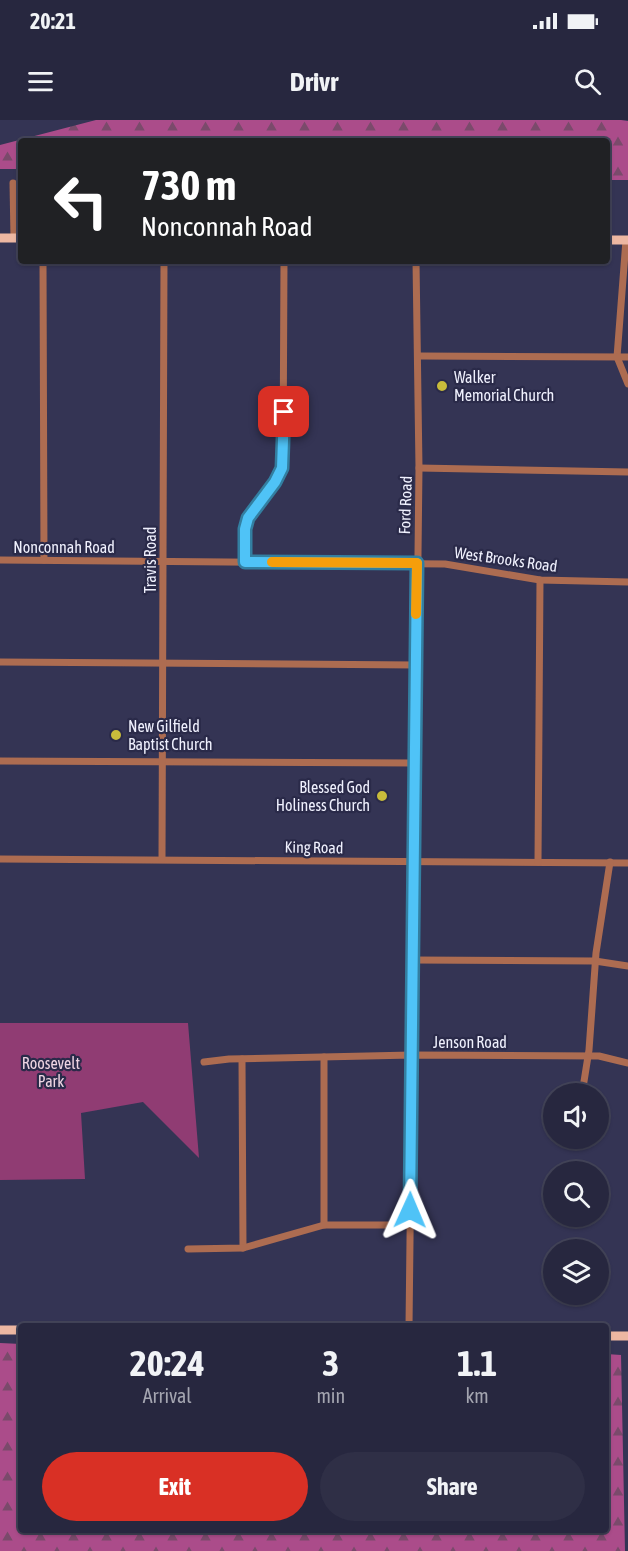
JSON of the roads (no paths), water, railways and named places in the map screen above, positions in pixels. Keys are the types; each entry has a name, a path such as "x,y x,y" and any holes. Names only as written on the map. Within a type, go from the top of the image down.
{"main road":[{"path":"0,238 17,238"},
{"path":"610,240 627,240"},
{"path":"0,1329 18,1330"},
{"path":"609,1336 628,1336"}],"street":[{"path":"13,183 17,238"},
{"path":"627,240 617,357 628,384"},
{"path":"43,264 44,560"},
{"name":"Travis Road","path":"162,859 164,264"},
{"path":"245,562 245,529 248,518 279,477 283,464 285,264"},
{"name":"Ford Road","path":"409,1323 420,356 416,264"},
{"path":"420,356 628,357"},
{"path":"419,468 628,472"},
{"name":"Nonconnah Road","path":"0,560 417,563"},
{"name":"West Brooks Road","path":"417,563 463,566 540,580 628,582"},
{"path":"538,862 540,580"},
{"path":"0,662 416,664"},
{"path":"0,761 415,763"},
{"name":"King Road","path":"0,859 628,863"},
{"path":"584,1083 595,961 610,862"},
{"path":"413,960 595,961 628,966"},
{"name":"Jenson Road","path":"204,1062 412,1055 588,1056 612,1058 628,1063"},
{"path":"324,1057 324,1225"},
{"path":"242,1059 243,1248"},
{"path":"188,1249 243,1248 324,1225 410,1225"}],"place":[{"name":"Walker Memorial Church","path":"442,386"},
{"name":"New Gilfield Baptist Church","path":"116,735"},
{"name":"Blessed God Holiness Church","path":"382,796"}],"park label":[{"name":"Roosevelt Park","path":"51,1072"}]}
